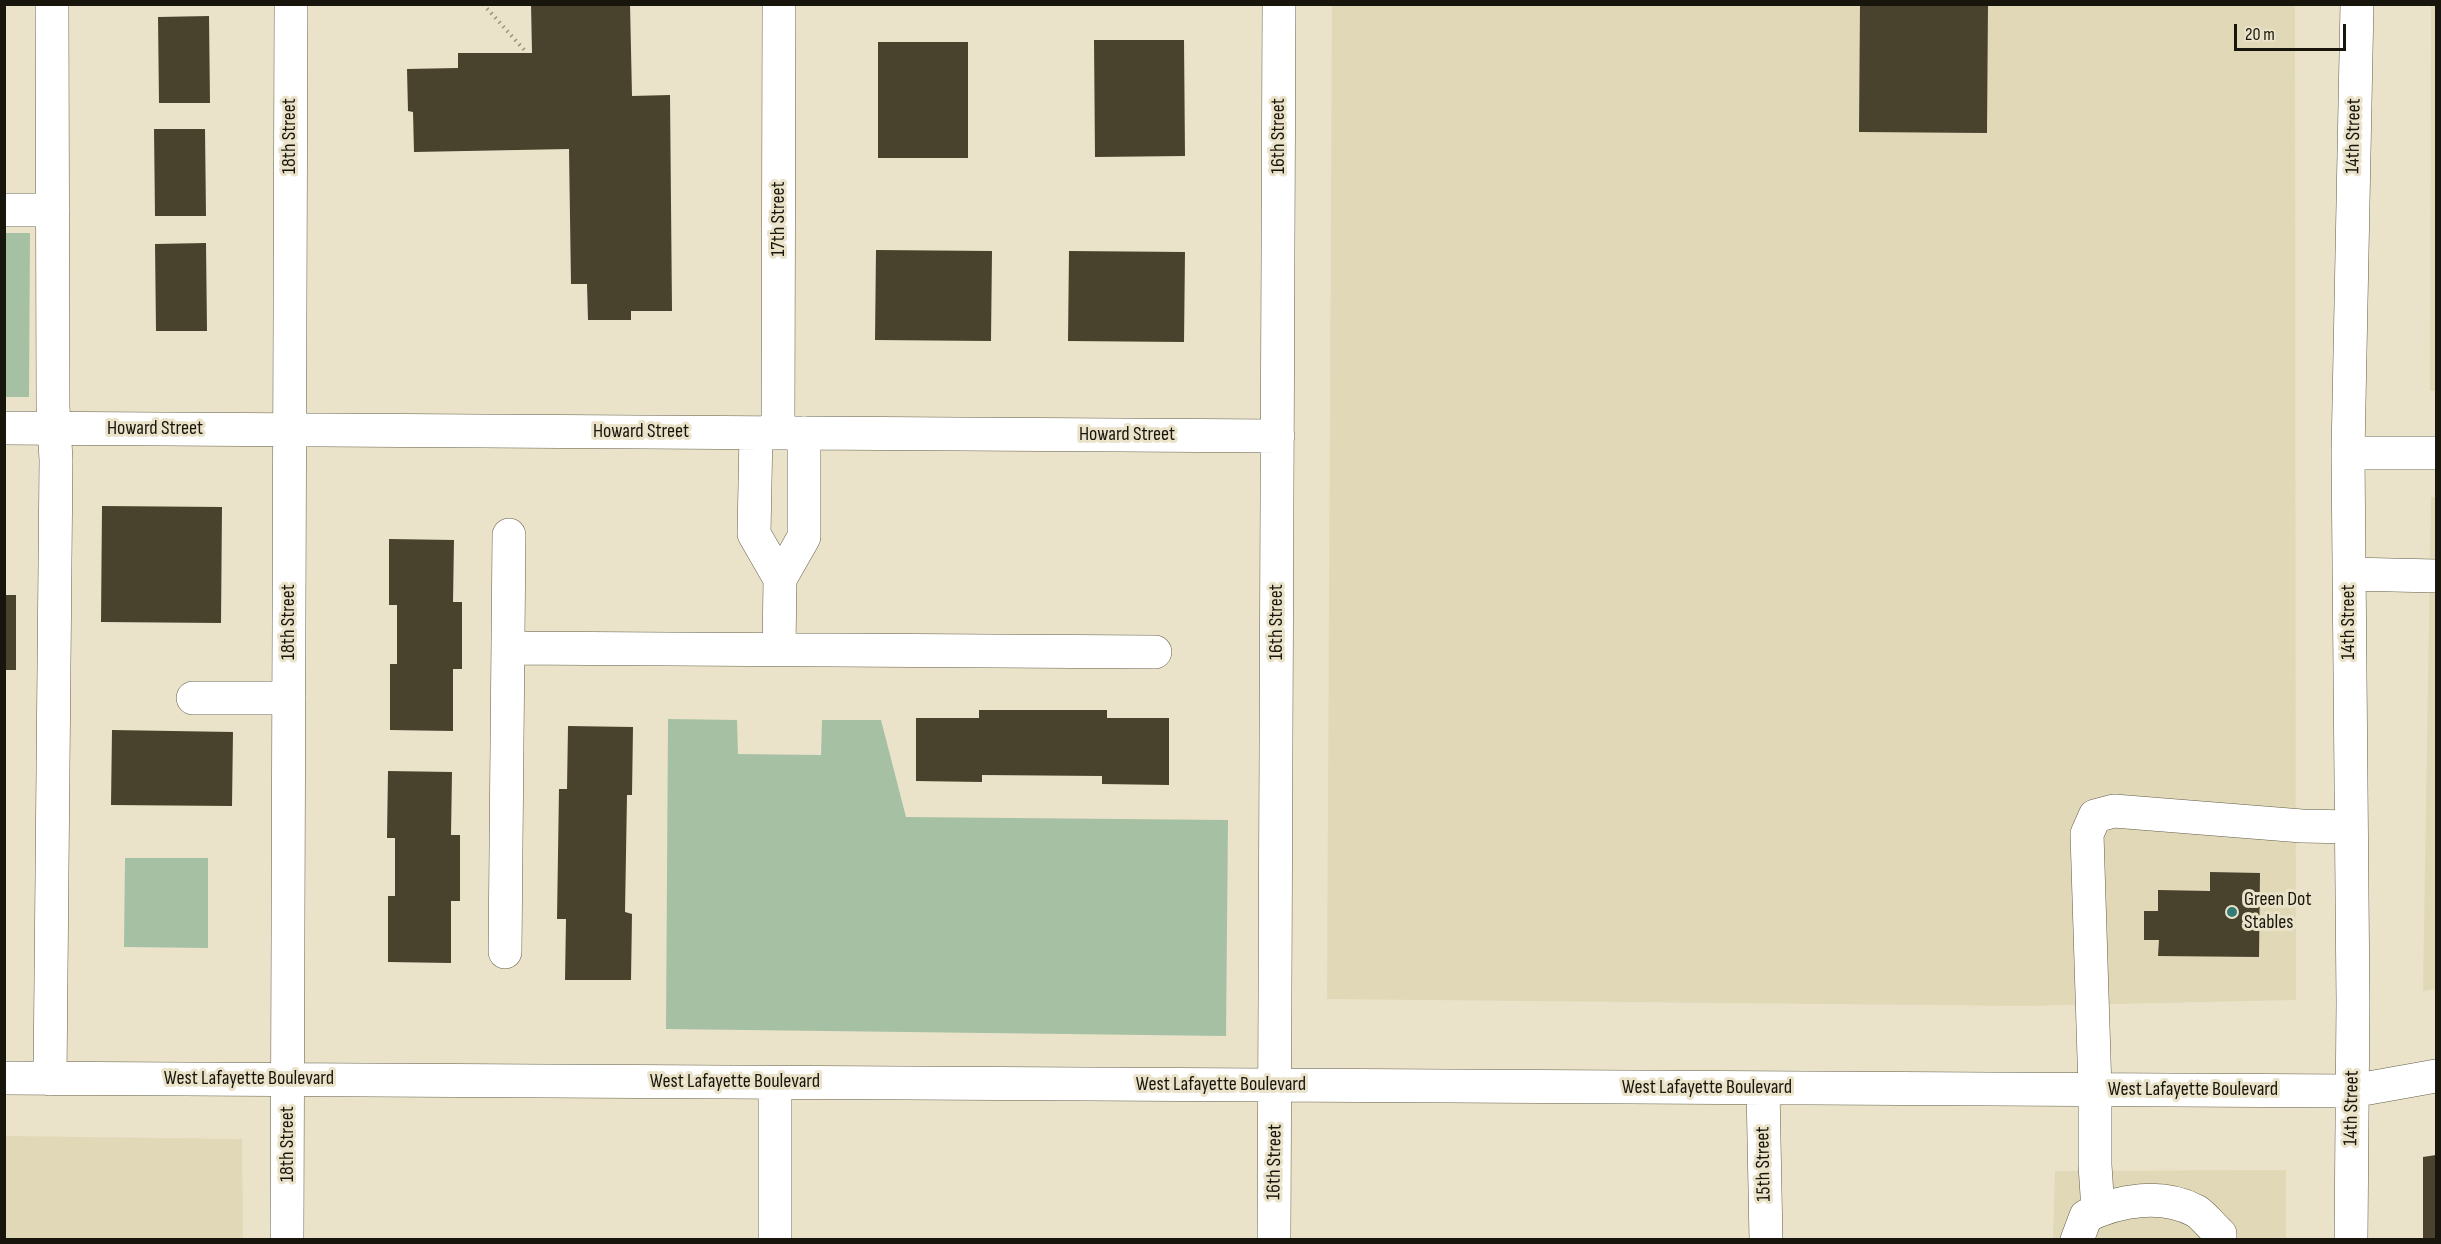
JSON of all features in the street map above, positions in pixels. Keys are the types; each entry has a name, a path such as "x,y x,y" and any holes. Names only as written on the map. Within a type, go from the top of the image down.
{"street":[{"path":"50,1079 56,428 53,407 52,4"},
{"name":"18th Street","path":"287,1239 291,4"},
{"name":"17th Street","path":"779,4 779,433"},
{"name":"16th Street","path":"1274,1239 1279,4"},
{"name":"14th Street","path":"2351,1239 2348,453 2356,4"},
{"path":"4,210 53,210"},
{"name":"Howard Street","path":"4,428 1278,436"},
{"path":"779,433 754,534 780,579"},
{"path":"779,433 804,537 780,579 779,649"},
{"path":"2348,453 2436,453"},
{"path":"505,952 509,535"},
{"path":"2349,574 2436,576"},
{"path":"508,648 1155,652"},
{"path":"193,698 289,698"},
{"path":"2098,1210 2087,834 2095,816 2114,811 2302,826 2351,827"},
{"name":"West Lafayette Boulevard","path":"4,1078 2352,1091 2436,1076"},
{"path":"775,1083 776,1239"},
{"name":"15th Street","path":"1763,1088 1766,1239"},
{"path":"2077,1239 2086,1216 2124,1201 2168,1202 2197,1211 2220,1234 2220,1239"}],"path":[{"path":"483,4 527,53"}],"shaded area":[{"path":"2436,4 2436,391 2430,391 2431,5"},
{"path":"1332,5 2295,5 2296,1000 2024,1006 1327,999"},
{"path":"2431,497 2436,497 2436,989 2423,991"},
{"path":"5,1136 242,1139 243,1239 5,1239"},
{"path":"2286,1170 2286,1239 2053,1240 2055,1171"}],"green space":[{"path":"5,233 30,233 29,397 5,397"},
{"path":"668,719 737,720 738,754 821,755 822,720 881,720 906,817 1228,820 1226,1036 666,1029"},
{"path":"125,858 208,858 208,948 124,947"}],"building":[{"path":"531,4 630,4 632,96 670,95 672,311 631,311 631,320 588,320 587,284 571,284 569,149 414,152 413,112 408,111 407,69 458,68 458,53 532,53"},
{"path":"1860,4 1988,4 1987,133 1859,132"},
{"path":"209,16 210,103 159,103 158,17"},
{"path":"1094,40 1184,40 1185,156 1095,157"},
{"path":"878,42 968,42 968,158 878,158"},
{"path":"154,129 205,129 206,216 155,216"},
{"path":"206,243 207,331 156,331 155,244"},
{"path":"876,250 992,251 991,341 875,340"},
{"path":"1069,251 1185,252 1184,342 1068,341"},
{"path":"102,506 222,507 221,623 101,622"},
{"path":"389,539 454,540 453,602 462,602 462,669 453,669 453,731 390,730 390,664 397,664 397,605 389,605"},
{"path":"4,595 16,595 16,670 4,670"},
{"path":"979,710 1107,710 1107,718 1169,718 1169,785 1102,784 1102,776 982,775 982,782 916,781 916,718 979,718"},
{"path":"568,726 633,727 632,795 627,795 625,912 632,914 631,980 565,980 566,919 557,919 559,789 567,789"},
{"path":"112,730 233,732 232,806 111,805"},
{"path":"388,771 452,772 451,835 460,835 460,901 451,901 451,963 388,962 388,896 395,896 395,838 387,838"},
{"path":"2210,872 2260,873 2259,957 2158,956 2159,940 2144,940 2144,911 2158,911 2158,890 2210,891"},
{"path":"2436,1155 2436,1240 2423,1240 2423,1157"}],"place":[{"name":"Green Dot Stables","path":"2232,912"}]}
